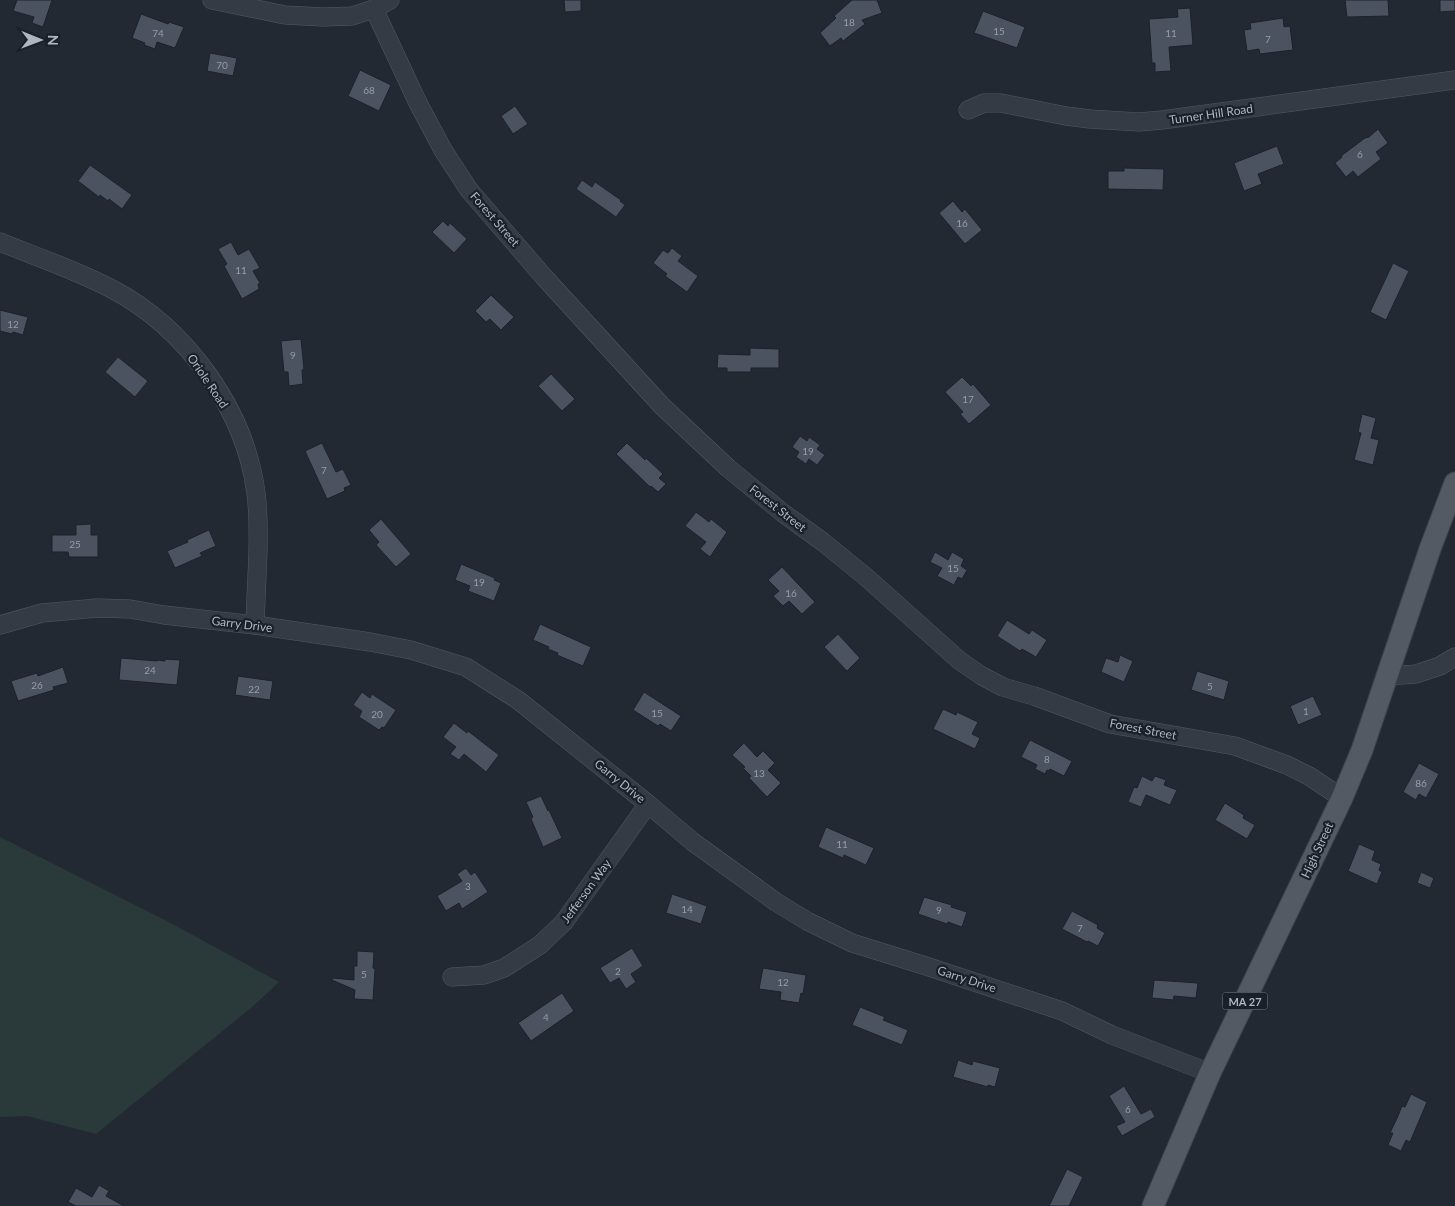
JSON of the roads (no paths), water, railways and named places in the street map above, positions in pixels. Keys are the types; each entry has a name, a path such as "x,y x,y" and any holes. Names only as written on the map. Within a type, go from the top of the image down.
{"main road":[{"name":"High Street","path":"1153,1206 1210,1073 1342,798 1362,750 1430,550 1455,483"}],"street":[{"path":"212,0 285,15 323,18 352,16 374,9 390,0"},
{"name":"Forest Street","path":"374,9 418,103 443,150 469,190 550,282 662,406 728,468 866,577 960,661 1003,687 1034,696 1110,724 1235,746 1261,755 1309,776 1342,798"},
{"name":"Turner Hill Road","path":"968,110 984,103 1001,103 1082,118 1139,122 1455,80"},
{"name":"Oriole Road","path":"0,242 91,279 136,304 158,320 177,339 210,378 236,423 252,470 258,520 255,625"},
{"name":"Garry Drive","path":"0,625 42,613 97,608 130,609 370,642 402,648 466,667 518,700 693,842 776,902 807,921 852,943 1062,1011 1112,1035 1210,1073"},
{"path":"1387,676 1416,674 1440,666 1455,657"},
{"name":"Jefferson Way","path":"452,977 484,975 504,968 540,945 564,922 648,804"}]}
